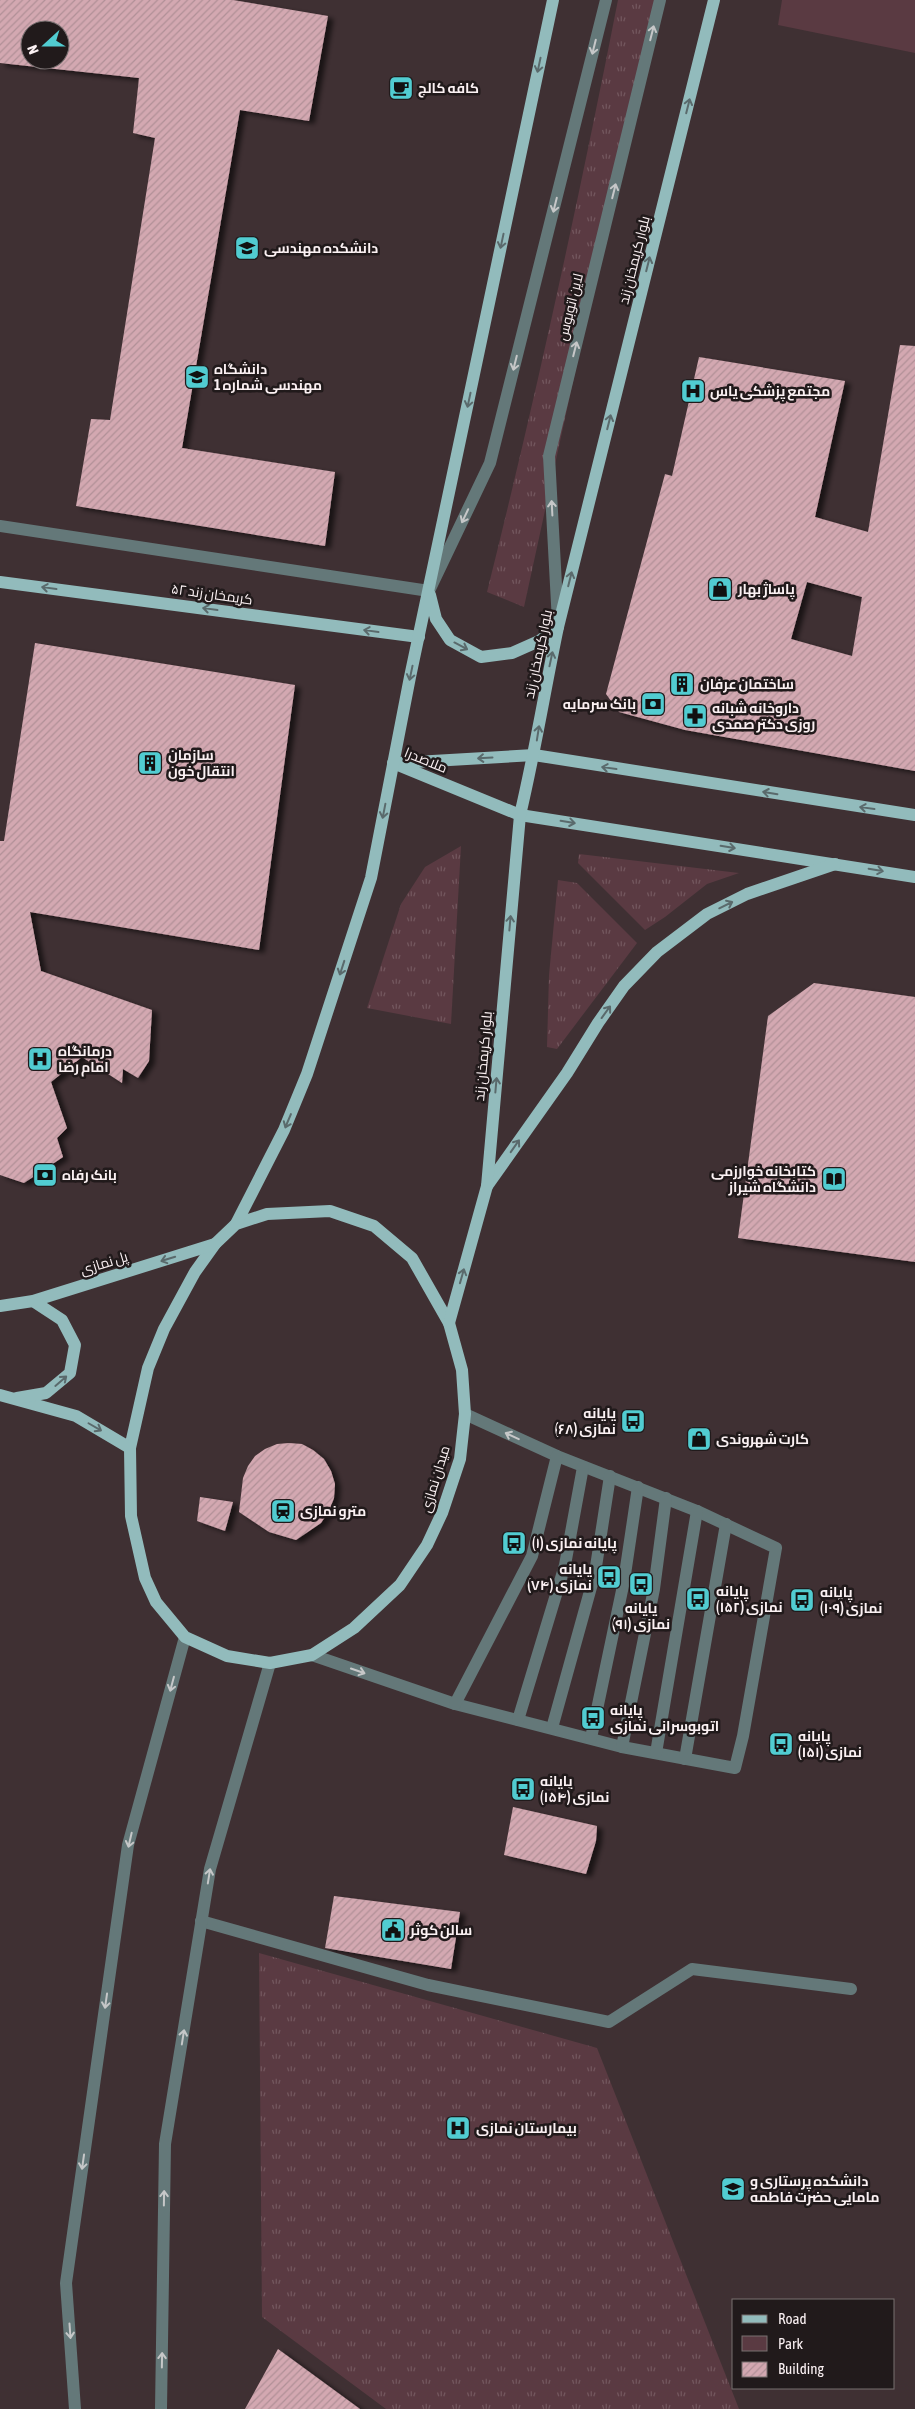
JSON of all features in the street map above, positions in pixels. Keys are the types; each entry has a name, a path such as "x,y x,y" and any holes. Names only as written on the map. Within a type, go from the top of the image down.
{"main road":[{"path":"236,1224 284,1130 307,1074 371,878 419,637 553,0"},
{"name":"بلوار کریمخان زند","path":"449,1323 487,1186 520,815 534,755 558,626 714,0"},
{"name":"کریمخان زند ۵۲","path":"0,582 419,637"},
{"path":"430,591 436,619 450,640 481,657 512,653 539,641 558,626"},
{"name":"ملاصدرا","path":"393,763 534,755 818,801 915,814"},
{"name":"ملاصدرا","path":"393,763 520,815 838,863 915,877"},
{"path":"487,1186 568,1073 598,1023 624,986 657,952 707,914 739,898 838,863"},
{"name":"میدان نمازی","path":"330,1211 374,1226 412,1258 449,1323 462,1370 465,1414 460,1459 442,1513 427,1545 400,1585 354,1628 312,1655 270,1663 227,1656 185,1636 156,1602 145,1578 131,1516 130,1448 148,1368 164,1328 195,1272 215,1244 236,1224 267,1214 330,1211"},
{"name":"پل نمازی","path":"0,1306 33,1301 215,1244"},
{"path":"17,1398 46,1393 70,1373 75,1345 62,1320 33,1301"},
{"path":"0,1395 17,1398 76,1416 130,1448"}],"lane":[{"path":"0,526 430,591 490,463 606,0"},
{"name":"لاین اتوبوس","path":"558,626 550,456 660,0"},
{"path":"312,1655 455,1704 622,1747 735,1768 743,1736 776,1548 697,1511 583,1467 465,1414"},
{"path":"455,1704 532,1556 557,1456"},
{"path":"518,1720 565,1565 583,1467"},
{"path":"552,1728 595,1573 610,1476"},
{"path":"591,1738 624,1581 638,1487"},
{"path":"622,1747 654,1589 666,1498"},
{"path":"656,1754 697,1511"},
{"path":"685,1759 726,1524"},
{"path":"75,2409 66,2282 128,1845 185,1636"},
{"path":"161,2409 165,2144 210,1869 270,1663"},
{"path":"201,1921 428,1985 609,2022 692,1969 851,1989"}],"green space":[{"path":"618,0 656,0 524,607 487,592 523,445 556,297"},
{"path":"782,0 915,0 915,53 778,25"},
{"path":"461,846 451,1024 367,1008 401,904 425,867"},
{"path":"579,854 739,873 707,884 645,930 578,863"},
{"path":"558,880 577,883 637,943 557,1049 547,1047 549,975"},
{"path":"259,1953 597,2048 739,2409 386,2409 262,2317"}],"building":[{"path":"0,0 233,0 328,16 309,121 240,110 182,448 335,472 325,546 76,506 91,419 110,420 155,138 133,133 139,78 65,70 70,70 70,20 20,20 20,65 0,63"},
{"path":"900,345 915,346 915,771 685,730 619,712 606,694 665,474 672,476 699,357 845,381 815,517 868,532","holes":["807,582 862,597 852,656 791,639"]},
{"name":"سازمان انتقال خون","path":"35,643 295,685 259,950 30,912 41,971 152,1010 149,1061 138,1078 123,1069 122,1083 82,1057 51,1082 67,1128 57,1138 63,1157 24,1183 0,1175 0,841 4,841"},
{"path":"814,983 915,997 915,1262 738,1238 768,1016"},
{"path":"277,1444 302,1444 324,1459 331,1471 335,1484 334,1498 329,1511 321,1523 296,1540 269,1532 239,1512 243,1478 255,1456"},
{"path":"200,1497 233,1502 225,1531 197,1521"},
{"path":"513,1807 597,1826 596,1841 586,1874 504,1855"},
{"name":"سالن کوثر","path":"334,1896 460,1912 451,1969 325,1948"},
{"path":"278,2349 360,2409 245,2409"}],"place":[{"name":"کافه کالج","path":"401,88"},
{"name":"دانشکده مهندسی","path":"247,248"},
{"name":"دانشگاه مهندسی شماره 1","path":"197,377"},
{"name":"مجتمع پزشکی یاس","path":"693,391"},
{"name":"پاساژ بهار","path":"720,589"},
{"name":"ساختمان عرفان","path":"682,684"},
{"name":"بانک سرمایه","path":"653,704"},
{"name":"داروخانه شبانه روزی دکتر صمدی","path":"695,716"},
{"name":"سازمان انتقال خون","path":"150,763"},
{"name":"درمانگاه امام رضا","path":"40,1059"},
{"name":"بانک رفاه","path":"45,1175"},
{"name":"کتابخانه خوارزمی دانشگاه شیراز","path":"834,1179"},
{"name":"پایانه نمازی (۶۸)","path":"633,1421"},
{"name":"کارت شهروندی","path":"699,1439"},
{"name":"مترو نمازی","path":"283,1511"},
{"name":"پایانه نمازی (۱)","path":"514,1543"},
{"name":"پایانه نمازی (۷۴)","path":"609,1577"},
{"name":"پایانه نمازی (۹۱)","path":"641,1584"},
{"name":"پایانه نمازی (۱۵۲)","path":"698,1599"},
{"name":"پایانه نمازی (۱۰۹)","path":"802,1600"},
{"name":"پایانه اتوبوسرانی نمازی","path":"593,1718"},
{"name":"پایانه نمازی (۱۵۱)","path":"781,1744"},
{"name":"پایانه نمازی (۱۵۴)","path":"523,1789"},
{"name":"سالن کوثر","path":"393,1930"},
{"name":"بیمارستان نمازی","path":"458,2128"},
{"name":"دانشکده پرستاری و مامایی حضرت فاطمه","path":"733,2189"}]}
